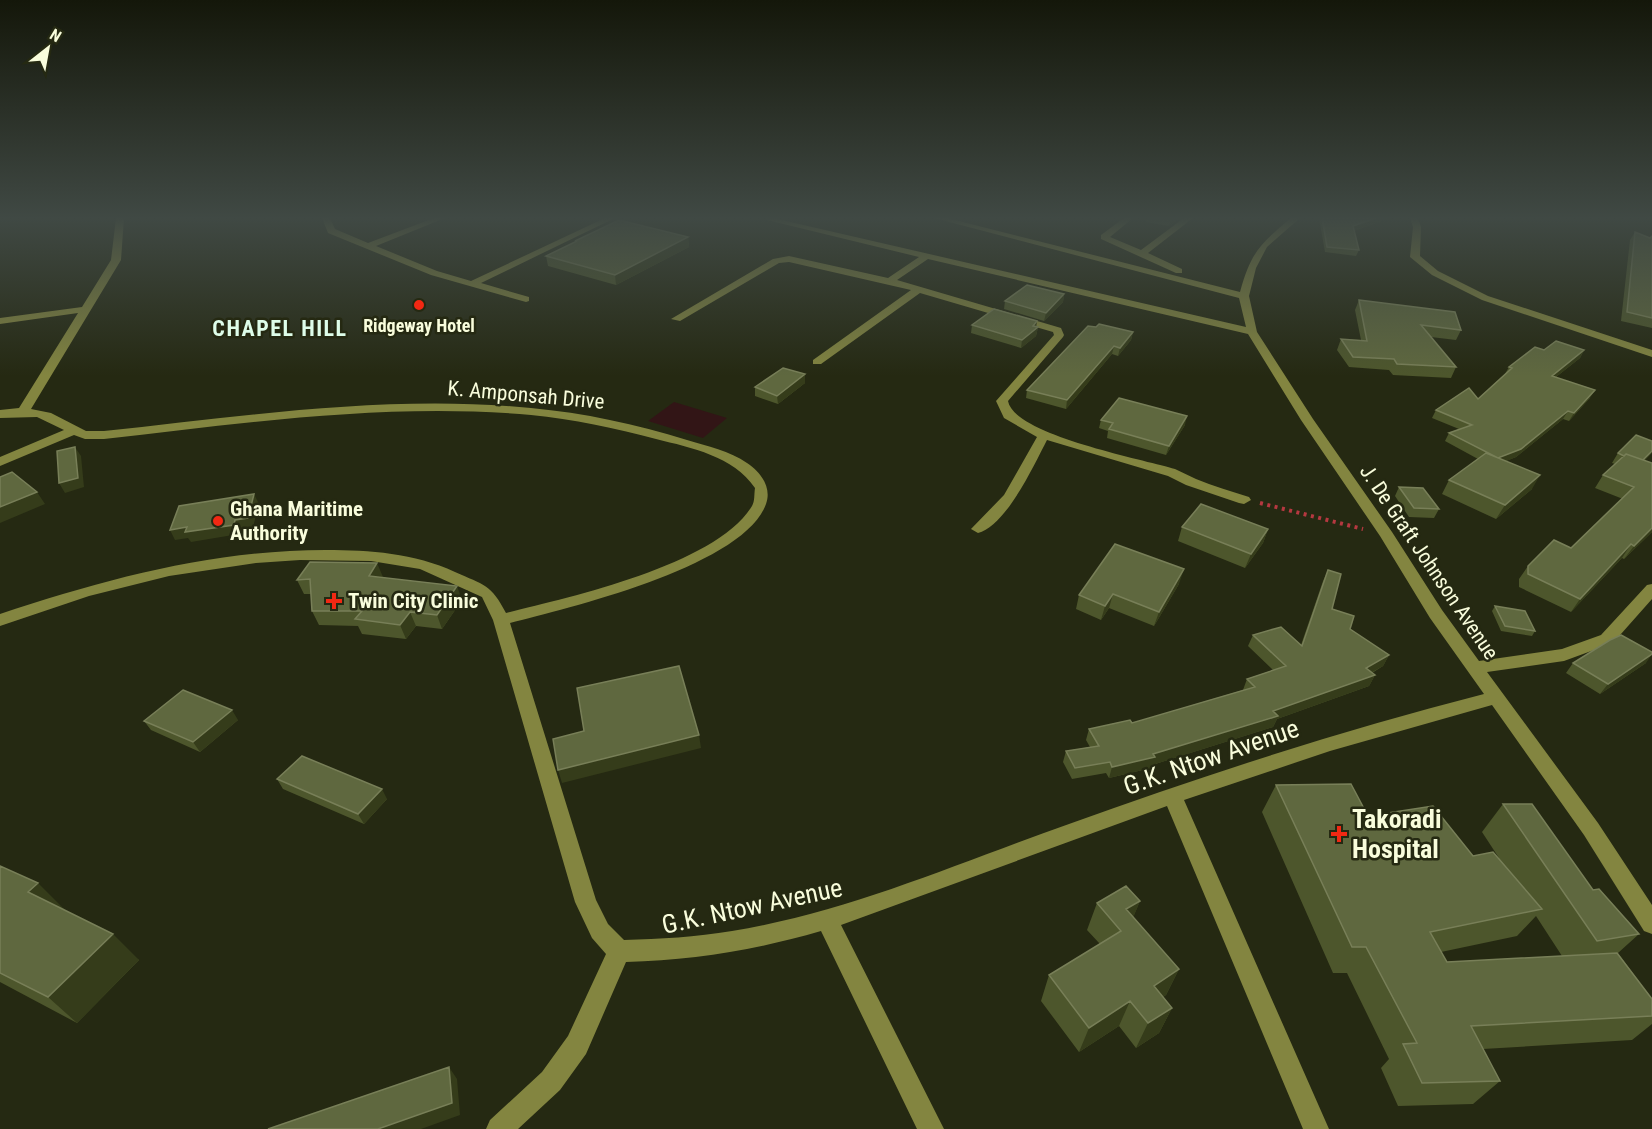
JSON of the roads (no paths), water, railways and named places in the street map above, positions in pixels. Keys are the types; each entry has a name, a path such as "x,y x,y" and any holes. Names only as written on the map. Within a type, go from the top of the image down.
{"street":[{"path":"24,410 110,271"},
{"path":"428,271 526,299"},
{"path":"472,284 500,271"},
{"path":"676,319 763,271"},
{"path":"837,271 890,281 1060,333 1002,401 1009,417 1044,435 1173,473 1191,483 1244,500"},
{"path":"890,281 905,271"},
{"path":"985,271 1252,332"},
{"path":"1160,271 1245,291"},
{"path":"1183,271 1245,291"},
{"path":"1245,291 1250,271"},
{"path":"1432,271 1521,312 1652,354"},
{"path":"817,362 918,290"},
{"name":"J. De Graft Johnson Avenue","path":"1245,291 1252,332 1308,420 1387,535 1436,614 1591,829 1652,924"},
{"path":"0,321 87,309"},
{"name":"K. Amponsah Drive","path":"73,431 85,435 104,435 244,418 351,410 435,407 504,409 609,422 665,437 710,451 747,469 762,488 759,505 742,525 717,545 672,567 605,593 501,620"},
{"path":"0,414 24,410 51,417 73,431"},
{"path":"0,462 73,431"},
{"path":"978,529 997,514 1014,492 1044,435"},
{"path":"0,620 79,592 149,575 235,559 310,554 365,556 416,563 488,594 501,620 586,902 600,931 619,951 577,1045 551,1081 499,1129"},
{"path":"1474,668 1564,655 1607,639 1652,589"},
{"name":"G.K. Ntow Avenue","path":"619,951 656,952 718,944 827,921 1172,795 1394,722 1496,697"},
{"path":"1172,795 1316,1129"},
{"path":"827,921 931,1129"}],"place":[{"name":"Ridgeway Hotel","path":"419,305"},
{"name":"Ghana Maritime Authority","path":"218,521"},
{"name":"Twin City Clinic","path":"334,601"},
{"name":"Takoradi Hospital","path":"1339,834"}],"district":[{"name":"CHAPEL HILL","path":"280,328"}]}
